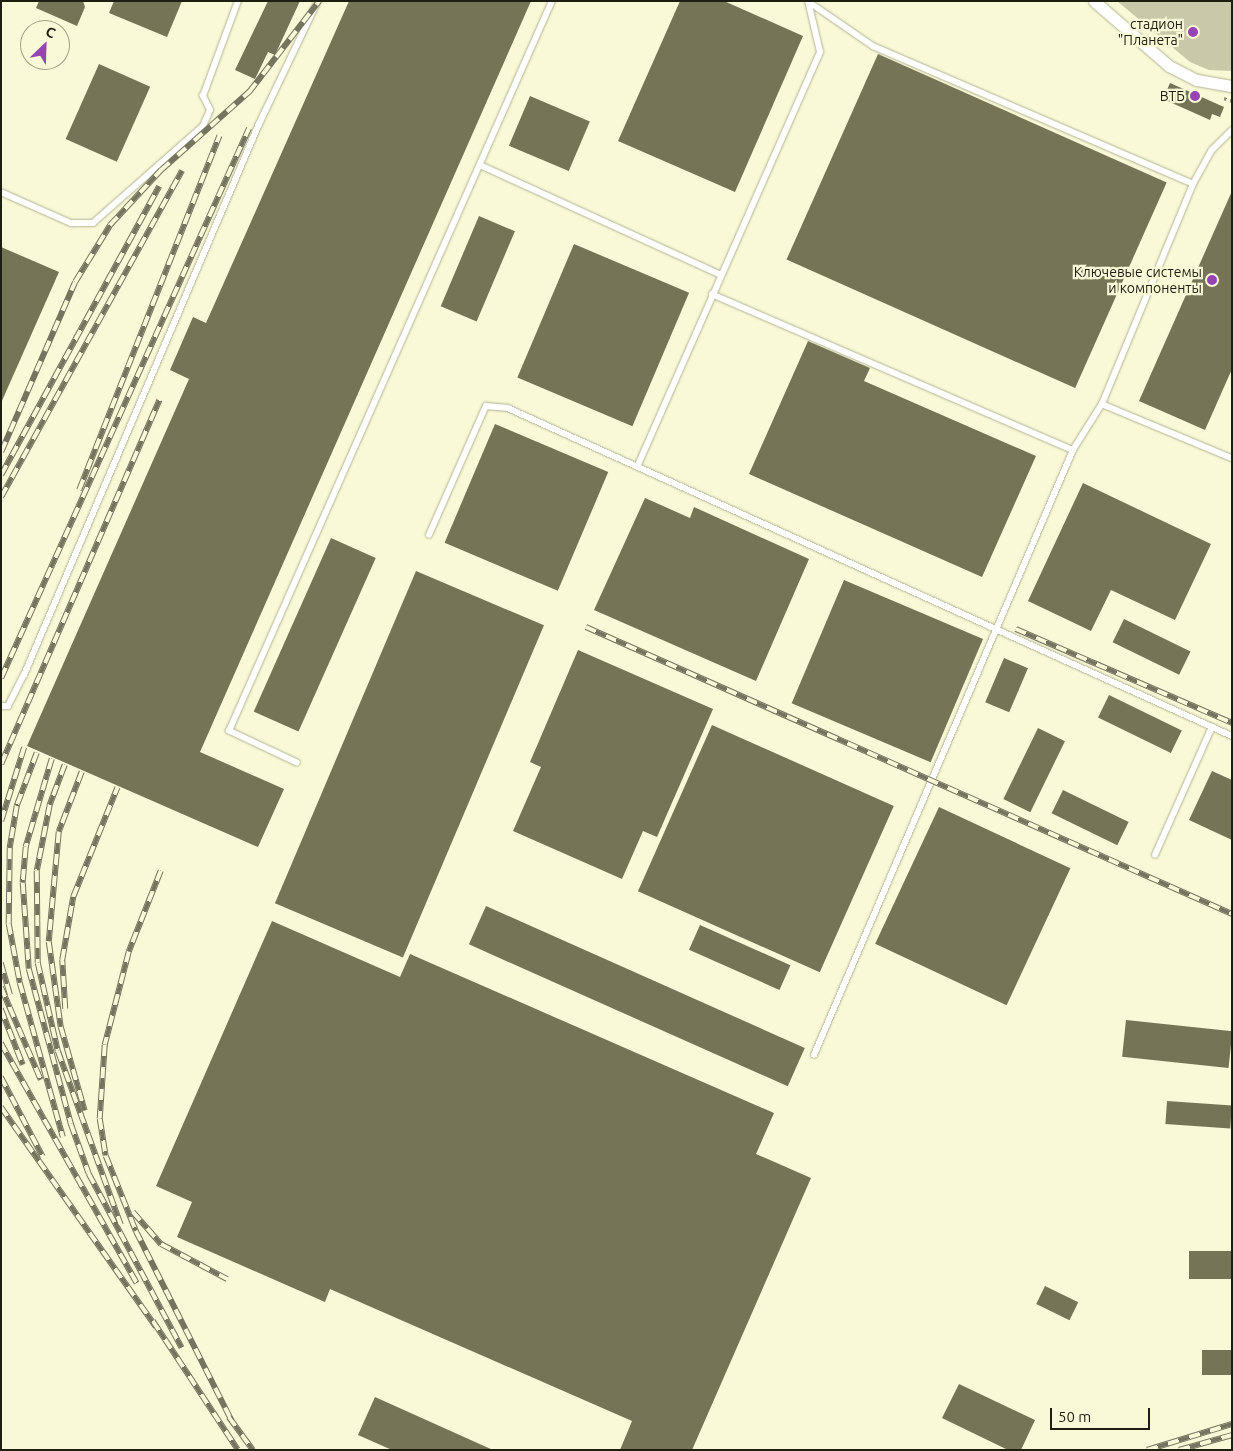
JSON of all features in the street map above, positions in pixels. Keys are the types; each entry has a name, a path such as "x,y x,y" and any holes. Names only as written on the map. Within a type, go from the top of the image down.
{"street":[{"path":"1094,1 1169,66 1197,80 1232,86"}],"lane":[{"path":"1,192 71,222 93,223 203,126 210,110 203,96 238,1"},
{"path":"1,706 8,706 24,675 259,124 318,1"},
{"path":"297,763 229,731 552,1"},
{"path":"810,3 873,46 1194,184"},
{"path":"638,465 720,275 820,52 810,3"},
{"path":"814,1055 1073,450 1102,404 1194,184 1212,150 1232,130"},
{"path":"480,165 720,275"},
{"path":"712,294 1073,450"},
{"path":"1102,404 1232,458"},
{"path":"429,535 486,406 508,408 638,465 1232,736"},
{"path":"1156,855 1212,727"}],"green space":[{"name":"стадион \"Планета\"","path":"1117,1 1232,1 1232,71 1209,70 1190,62"}],"building":[{"path":"39,1 83,1 85,7 77,26 70,23 70,20 63,20 36,8"},
{"path":"114,1 182,1 167,37 109,13"},
{"path":"268,1 300,1 275,55 268,52 255,79 235,70"},
{"path":"349,1 531,1 200,752 284,789 258,847 27,746 189,379 170,370 193,317 206,323"},
{"path":"680,1 724,1 803,36 735,192 618,141"},
{"path":"878,54 1167,183 1075,388 786,260"},
{"path":"99,64 150,87 117,162 66,139"},
{"path":"1170,83 1224,107 1220,117 1212,114 1210,120 1163,99"},
{"path":"530,96 590,121 569,171 509,146"},
{"name":"Ключевые системы и компоненты","path":"1232,191 1232,369 1205,430 1139,401"},
{"path":"479,216 515,231 477,321 441,306"},
{"path":"574,244 689,293 632,426 517,377"},
{"path":"1,247 59,272 1,403"},
{"path":"808,341 870,368 864,381 1036,456 982,577 749,474"},
{"path":"495,424 608,472 558,591 445,543"},
{"path":"1083,483 1211,544 1175,620 1111,590 1091,631 1028,601"},
{"path":"645,498 690,518 694,507 809,559 756,681 594,610"},
{"path":"331,538 376,558 298,732 254,712"},
{"path":"416,571 544,625 403,958 275,903"},
{"path":"844,580 983,639 931,762 792,703"},
{"path":"1124,619 1191,651 1179,675 1113,642"},
{"path":"578,650 713,709 657,837 643,831 622,879 513,831 541,767 530,762"},
{"path":"1004,658 1028,668 1009,712 985,702"},
{"path":"1109,695 1182,731 1171,753 1098,717"},
{"path":"712,725 894,806 820,972 638,891"},
{"path":"1038,728 1065,741 1030,812 1003,799"},
{"path":"1212,771 1232,780 1232,840 1189,820"},
{"path":"1063,790 1129,822 1117,845 1052,813"},
{"path":"939,807 1070,868 1007,1005 875,944"},
{"path":"486,906 805,1048 788,1086 469,944"},
{"path":"272,921 400,977 410,954 774,1113 756,1154 811,1178 692,1450 620,1450 632,1421 330,1289 325,1302 177,1237 192,1202 156,1186"},
{"path":"700,925 790,965 779,990 689,950"},
{"path":"1126,1020 1232,1031 1229,1068 1122,1057"},
{"path":"1167,1101 1232,1106 1230,1128 1165,1124"},
{"path":"1189,1251 1232,1251 1232,1279 1189,1279"},
{"path":"1045,1286 1078,1302 1069,1320 1036,1304"},
{"path":"1202,1350 1232,1350 1232,1375 1202,1375"},
{"path":"959,1384 1035,1420 1021,1450 1008,1450 942,1418"},
{"path":"375,1397 493,1450 392,1450 358,1435"}],"railway":[{"path":"1,452 75,282 110,225 161,170 249,92 319,1"},
{"path":"1,678 249,128"},
{"path":"79,490 219,136"},
{"path":"1,497 182,171"},
{"path":"1,475 159,186"},
{"path":"1,764 159,400"},
{"path":"586,627 1232,914"},
{"path":"1016,629 1232,723"},
{"path":"1,821 24,747"},
{"path":"37,753 17,806 10,848 9,924 20,983 63,1137"},
{"path":"52,759 26,847 23,883 29,969 71,1124 89,1174 182,1348"},
{"path":"65,765 50,805 37,871 38,963 58,1051 121,1225"},
{"path":"82,772 59,832 49,942 61,1027 85,1111"},
{"path":"65,1009 62,960 73,897 117,788"},
{"path":"161,871 129,952 105,1045 100,1119 106,1156 136,1231 232,1421"},
{"path":"1,963 10,995"},
{"path":"1,987 41,1080"},
{"path":"1,1009 23,1065"},
{"path":"1,1043 137,1283"},
{"path":"1,1077 43,1157"},
{"path":"1,1107 156,1327"},
{"path":"133,1212 161,1244 227,1279"},
{"path":"153,1321 238,1450"},
{"path":"229,1417 253,1450"},
{"path":"1147,1450 1232,1424"},
{"path":"1179,1450 1232,1435"}],"place":[{"name":"стадион \"Планета\"","path":"1193,32"},
{"name":"ВТБ","path":"1195,96"},
{"name":"Ключевые системы и компоненты","path":"1212,280"}]}
